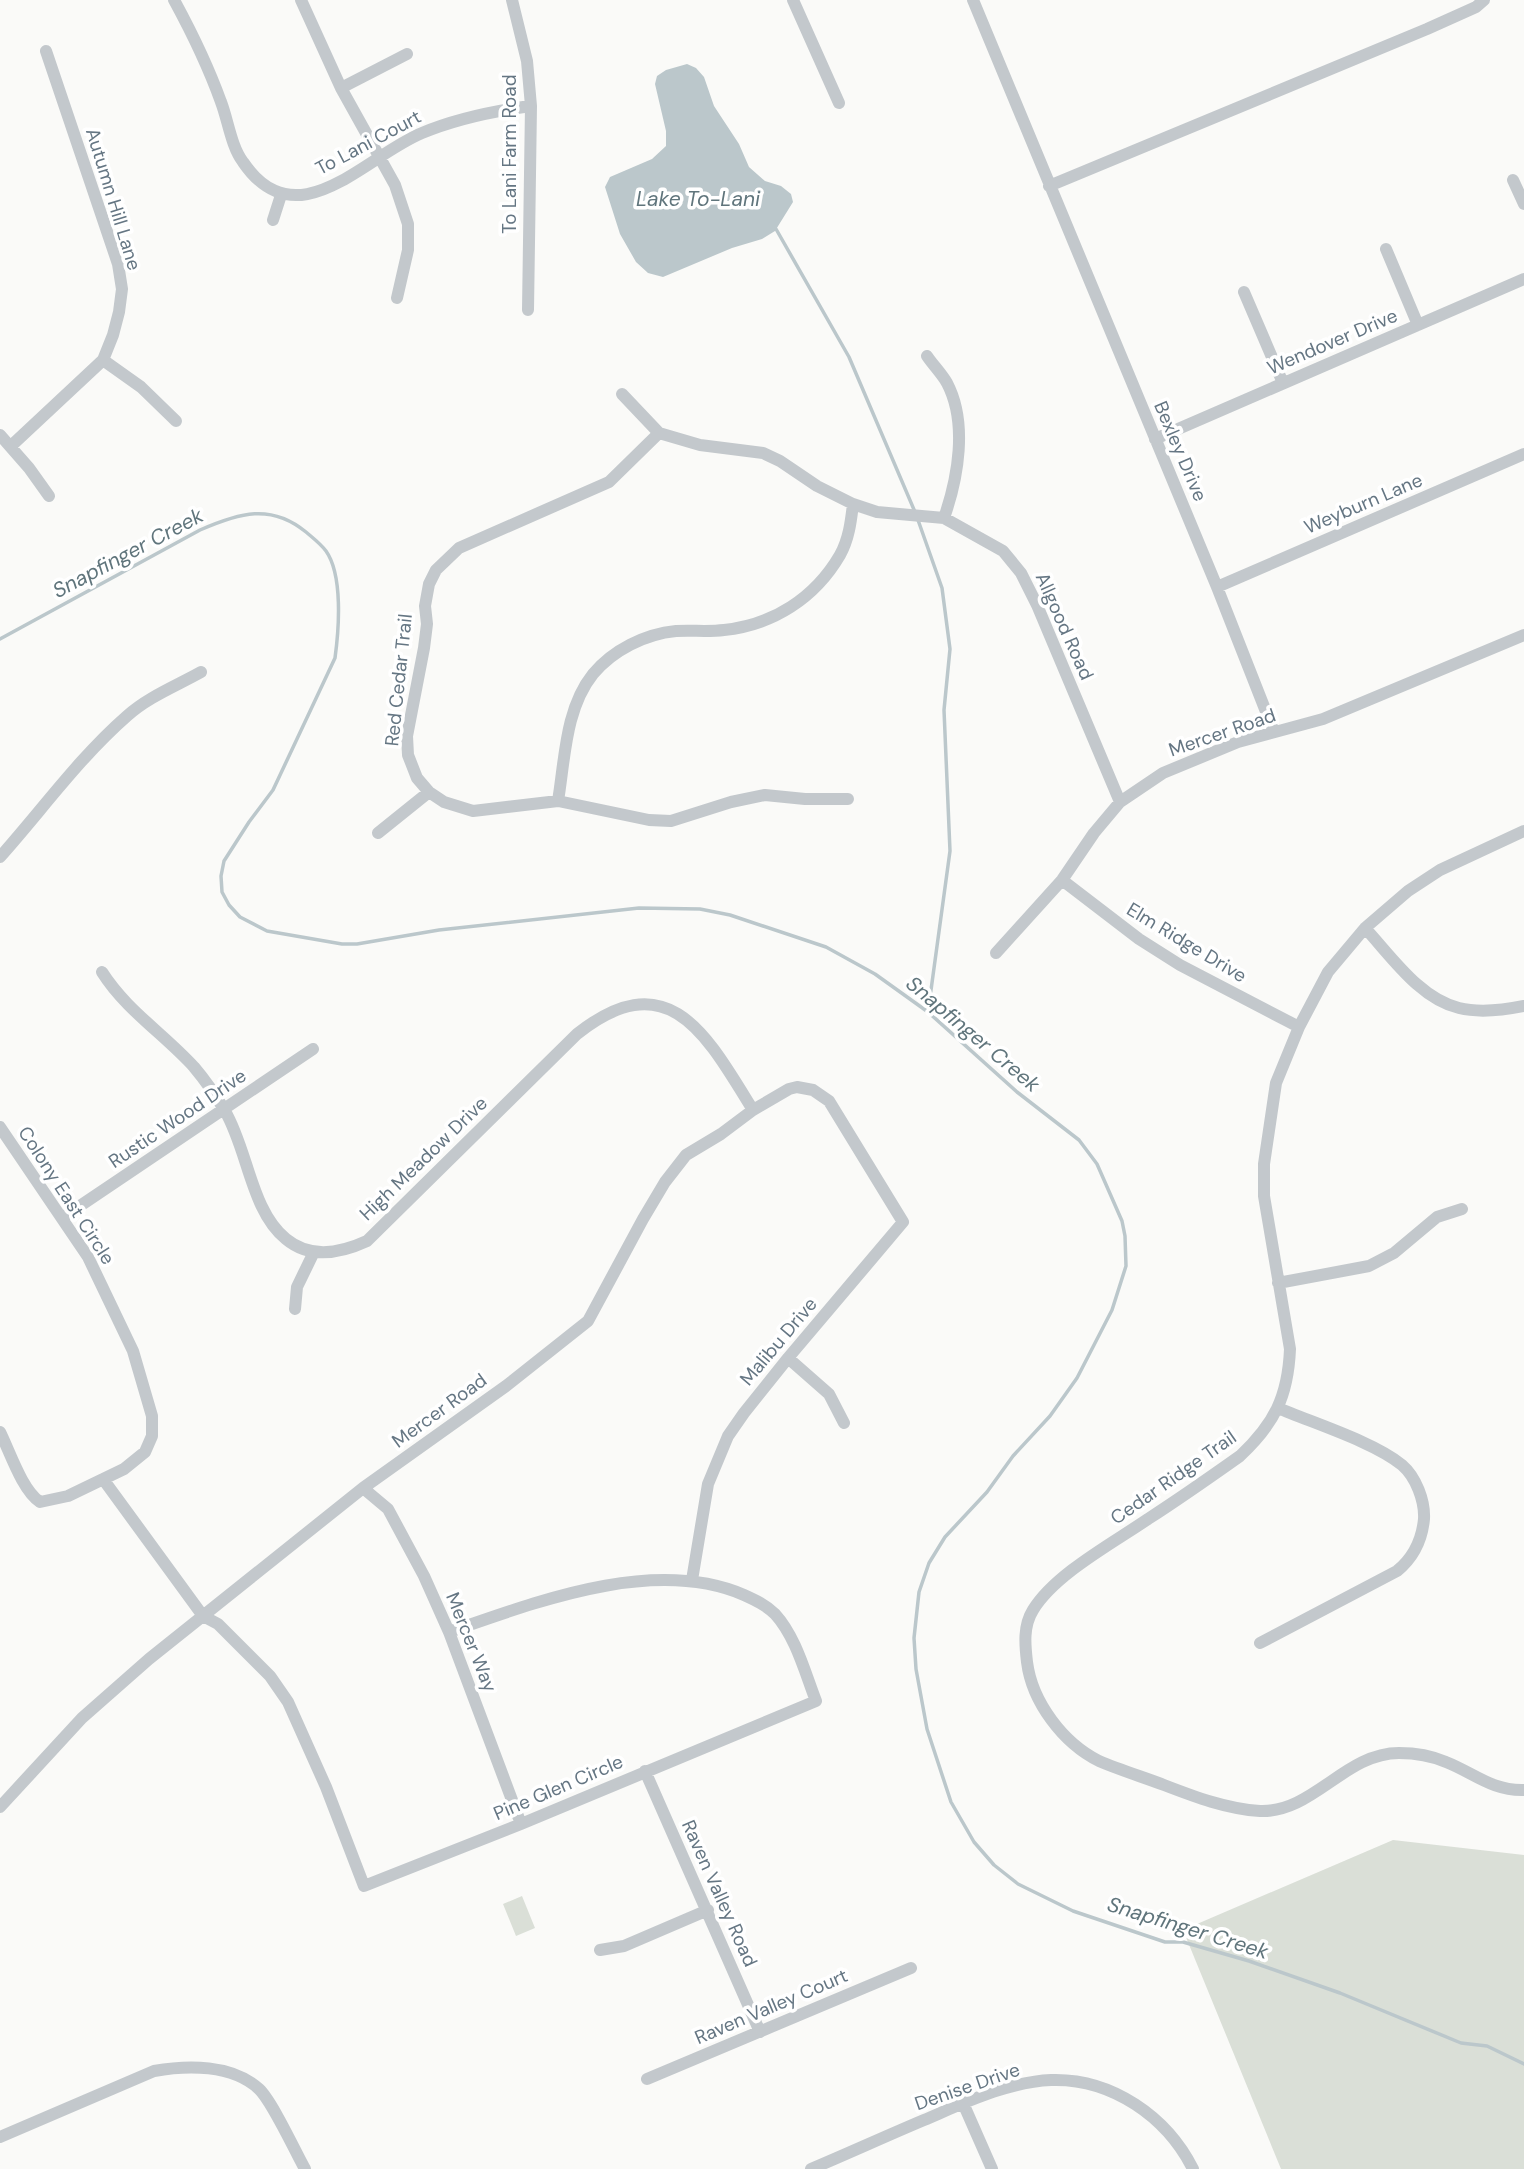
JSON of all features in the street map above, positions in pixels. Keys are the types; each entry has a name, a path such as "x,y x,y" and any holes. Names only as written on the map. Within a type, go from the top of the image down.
{"street":[{"path":"174,0 207,64 240,159 252,174 281,195 273,220"},
{"path":"301,0 341,89 395,185 408,224 408,250 397,298"},
{"name":"To Lani Farm Road","path":"512,0 527,61 531,106 528,310"},
{"path":"793,0 839,103"},
{"name":"Bexley Drive","path":"973,0 1217,587 1274,733"},
{"path":"1049,186 1427,29 1476,8 1484,0"},
{"name":"Autumn Hill Lane","path":"11,446 103,360 113,335 122,289 118,264 46,51"},
{"path":"341,89 407,54"},
{"name":"To Lani Court","path":"281,195 299,196 325,190 397,144 447,123 476,114 531,106"},
{"path":"1513,180 1524,204"},
{"path":"1386,249 1418,325"},
{"name":"Wendover Drive","path":"1154,439 1524,279"},
{"path":"1244,292 1283,383"},
{"path":"927,356 947,383 954,405 958,434 953,492 944,518"},
{"path":"103,360 141,387 176,421"},
{"path":"622,394 659,433"},
{"name":"Allgood Road","path":"659,433 700,445 763,453 853,504 877,512 944,518 1003,551 1021,573 1037,604 1120,802"},
{"name":"Red Cedar Trail","path":"429,792 411,767 407,736 424,648 427,624 425,606 429,584 436,570 459,548 610,482 659,433"},
{"path":"0,435 49,496"},
{"name":"Weyburn Lane","path":"1217,587 1524,454"},
{"path":"558,801 572,716 583,690 604,663 644,638 671,632 723,630 760,623 798,603 840,554 849,531 853,504"},
{"name":"Mercer Road","path":"996,953 1062,880 1094,833 1120,802 1163,773 1200,756 1323,719 1524,635"},
{"path":"0,857 94,748 128,715 151,698 201,672"},
{"path":"378,833 429,792 444,802 473,811 558,801 649,820 671,821 765,794 805,799 848,799"},
{"name":"Cedar Ridge Trail","path":"1524,831 1440,870 1408,891 1365,928 1328,972 1299,1027 1276,1083 1265,1164 1264,1195 1290,1349 1289,1368 1278,1408 1262,1435 1240,1456 1076,1567 1032,1611 1026,1629 1028,1671 1036,1694 1050,1718 1071,1741 1097,1760 1179,1791 1227,1806 1263,1811 1283,1808 1303,1800 1328,1782 1373,1757 1398,1753 1424,1755 1446,1762 1507,1791 1524,1790"},
{"name":"Elm Ridge Drive","path":"1062,880 1139,939 1180,965 1299,1027"},
{"path":"1365,928 1408,975 1440,1000 1459,1008 1479,1010 1524,1006"},
{"path":"102,972 129,1007 195,1068 224,1109 239,1136 262,1207 273,1226 299,1247 314,1252 297,1287 295,1309"},
{"name":"High Meadow Drive","path":"314,1252 334,1252 367,1241 577,1034 600,1015 621,1008 640,1004 663,1007 682,1015 705,1036 753,1110"},
{"name":"Rustic Wood Drive","path":"62,1218 313,1049"},
{"name":"Mercer Road","path":"0,1807 82,1718 149,1659 363,1488 506,1386 588,1321 643,1219 665,1182 686,1155 753,1110 797,1087 813,1090 829,1101 860,1152"},
{"name":"Colony East Circle","path":"0,1127 88,1257 133,1351 152,1416 152,1436 145,1452 124,1469 68,1496 40,1502 26,1488 0,1432"},
{"name":"Malibu Drive","path":"692,1580 708,1484 728,1436 788,1358 903,1222 860,1152"},
{"path":"1278,1283 1369,1266 1394,1253 1437,1216 1462,1209"},
{"path":"788,1358 829,1394 844,1423"},
{"path":"1260,1643 1397,1571 1412,1555 1421,1536 1424,1520 1422,1500 1404,1466 1382,1451 1278,1408"},
{"name":"Pine Glen Circle","path":"103,1479 203,1616 218,1624 270,1676 288,1702 321,1775 364,1886 816,1701 790,1636 775,1614 759,1602 733,1590 692,1580 626,1583 553,1596 449,1632"},
{"name":"Mercer Way","path":"363,1488 388,1509 418,1565 449,1632 521,1824"},
{"name":"Raven Valley Road","path":"645,1771 760,2032"},
{"path":"600,1950 624,1946 708,1910"},
{"name":"Raven Valley Court","path":"647,2079 911,1968"},
{"path":"0,2137 154,2071 193,2067 246,2079 260,2090 305,2168"},
{"name":"Denise Drive","path":"811,2169 962,2103 1010,2087 1051,2080 1078,2082 1128,2099 1151,2114 1184,2151 1193,2169"},
{"path":"962,2103 992,2169"}],"shaded area":[{"path":"1393,1840 1524,1855 1524,2169 1281,2169 1183,1930"},
{"path":"522,1896 535,1928 516,1936 503,1904"}],"water":[{"name":"Lake To-Lani","path":"687,64 696,68 704,77 714,106 739,144 749,167 765,181 781,186 791,194 793,202 775,231 762,239 732,248 663,277 648,273 636,262 620,234 605,187 610,177 652,159 666,146 666,131 655,84 657,76 666,70"}],"waterway":[{"path":"776,229 849,357 915,512"},
{"name":"Snapfinger Creek","path":"0,639 214,524 255,514 280,517 293,523 322,546 331,561 338,603 335,658 273,790 224,861 222,892 240,917 267,931 342,944 357,944 439,930 639,908 700,909 730,915 826,947 875,974 928,1012 1017,1092 1079,1140 1097,1164 1122,1221 1125,1236 1126,1266 1112,1310 1077,1378 1050,1416 1013,1456 987,1492 945,1537 929,1563 919,1592 914,1638 916,1669 927,1729 951,1802 974,1842 994,1865 1018,1884 1073,1911 1165,1942 1183,1942 1249,1961 1340,1993 1461,2043 1487,2046 1524,2064"},
{"path":"918,520 942,588 950,649 944,710 950,851 928,1012"}]}
